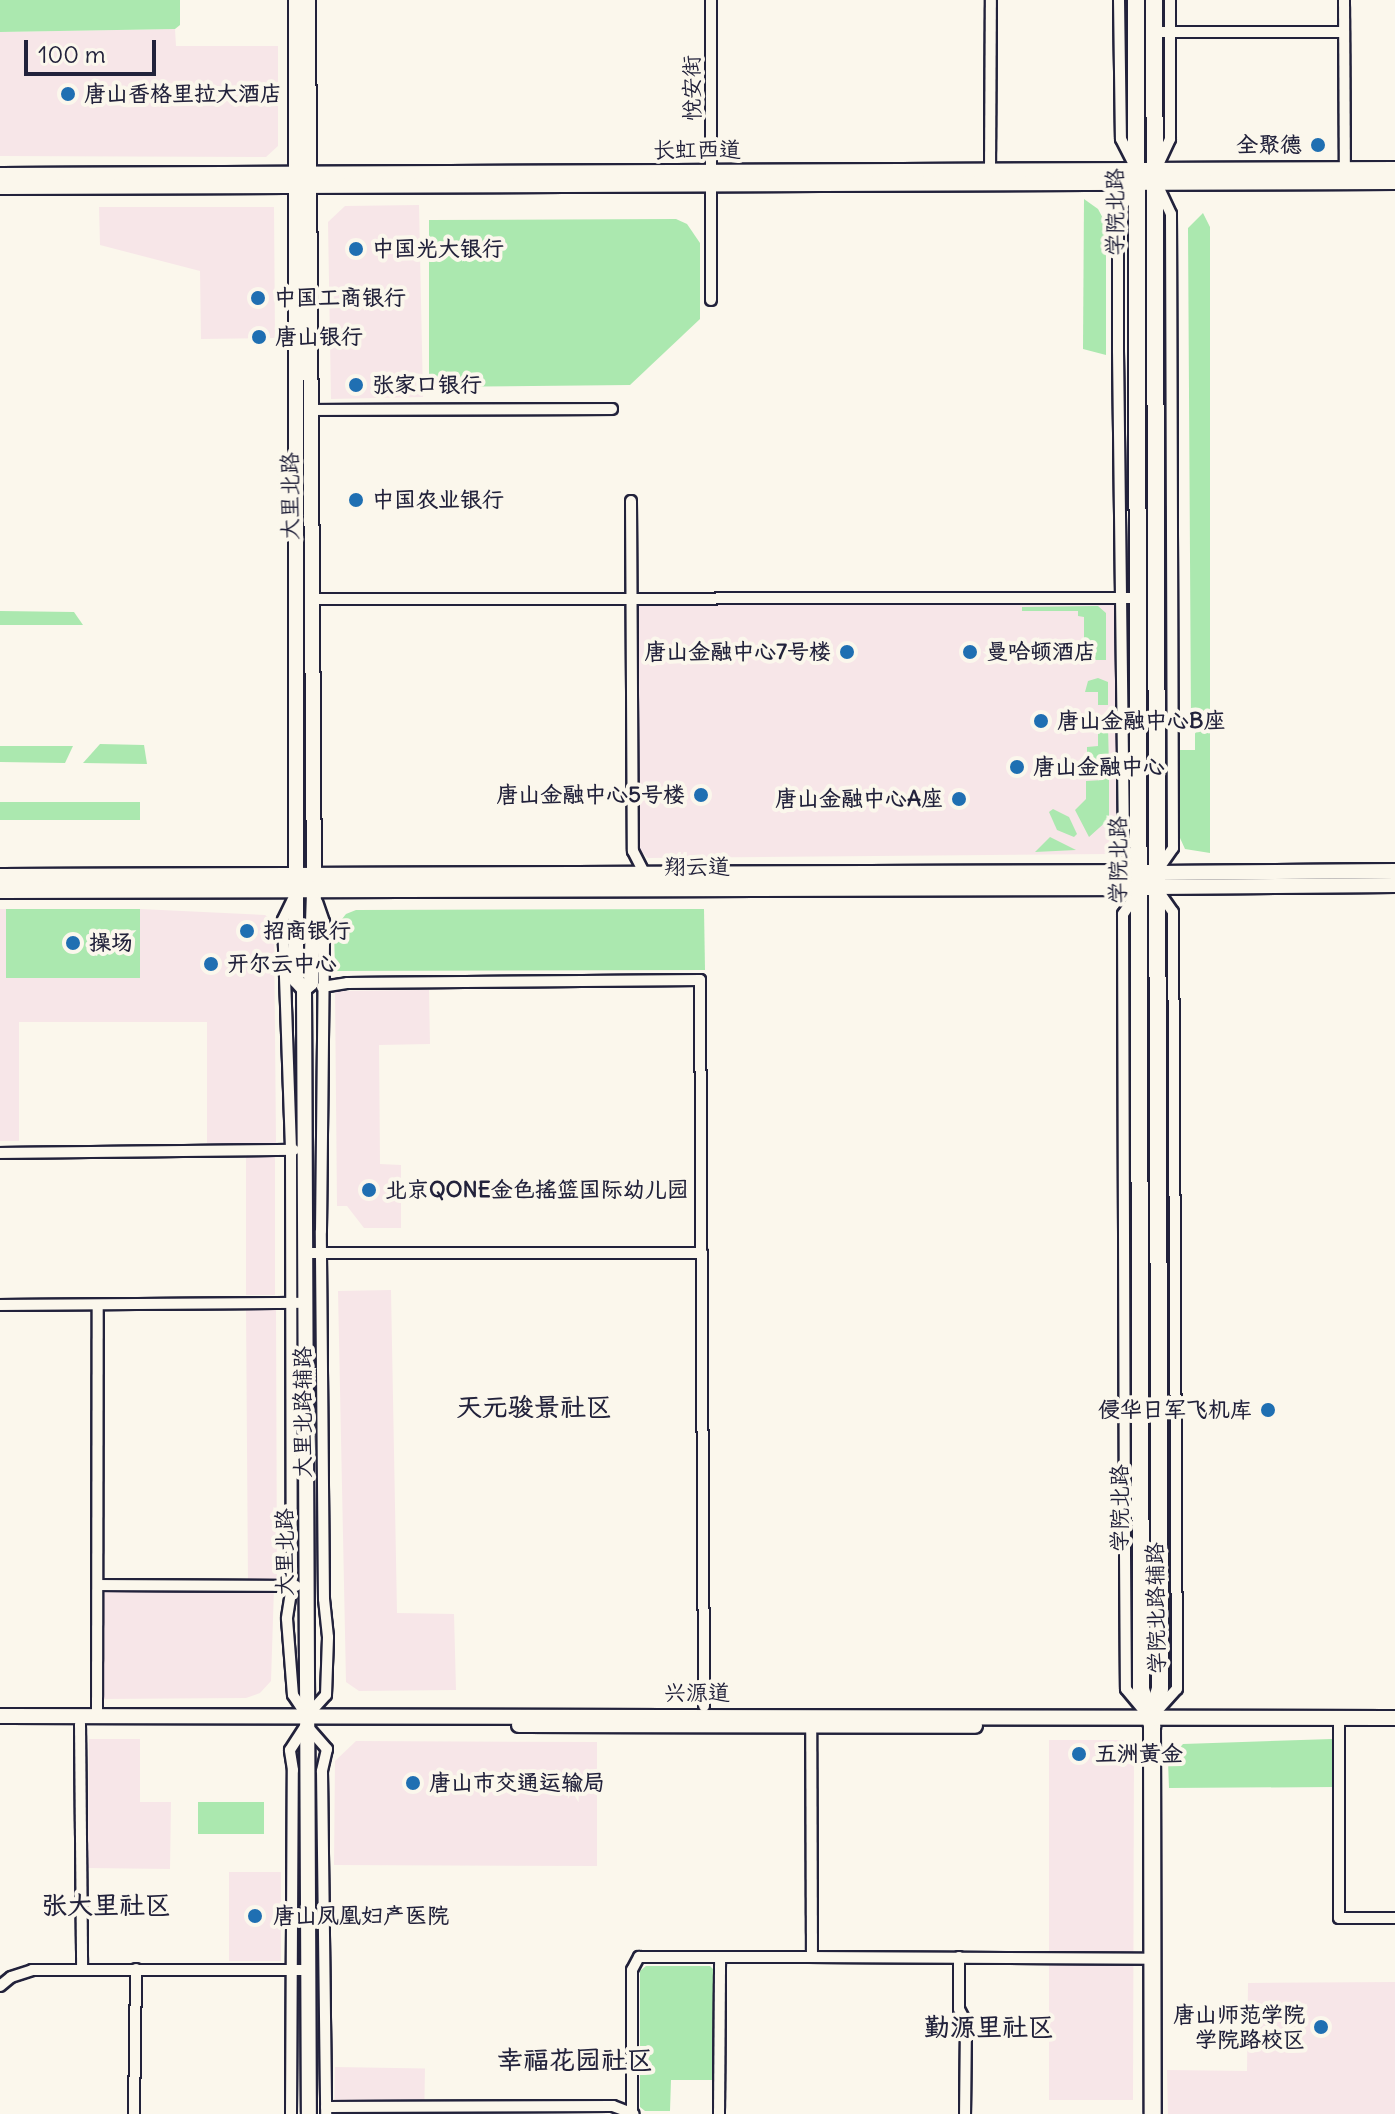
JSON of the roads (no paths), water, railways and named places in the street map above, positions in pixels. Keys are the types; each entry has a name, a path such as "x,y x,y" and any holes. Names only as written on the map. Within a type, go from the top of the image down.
{"main road":[{"name":"大里北路","path":"296,0 311,410 312,599 306,883"},
{"name":"大里北路","path":"308,0 303,180 306,883 311,983 304,989 298,1150 306,1303 300,1586 306,1720 309,2114"},
{"name":"学院北路","path":"1136,0 1138,598 1159,1377 1167,1557 1160,1689 1152,1722 1153,2114"},
{"name":"学院北路","path":"1152,1722 1141,1689 1142,1556 1159,1377 1166,1002 1148,880 1164,531 1156,175 1162,32 1154,0"},
{"name":"长虹西道","path":"710,176 990,169 1137,175"},
{"name":"长虹西道","path":"1156,175 1395,169"},
{"name":"长虹西道","path":"0,175 303,180"},
{"name":"长虹西道","path":"0,187 710,176 1156,175 1395,182"},
{"path":"1138,532 1164,531"},
{"name":"翔云道","path":"0,877 306,883 1148,880 1395,871"},
{"name":"翔云道","path":"0,890 646,877 1395,885"},
{"name":"兴源道","path":"0,1716 306,1720 1152,1722 1339,1722 1395,1718"},
{"name":"兴源道","path":"0,1724 306,1720"},
{"name":"兴源道","path":"1339,1722 1395,1726"}],"street":[{"name":"悦安街","path":"708,0 711,300"},
{"path":"990,169 991,0"},
{"path":"1119,0 1121,139 1137,175 1118,214 1124,847 1148,880"},
{"path":"1170,0 1162,32 1344,32"},
{"path":"1344,0 1345,169"},
{"path":"1118,351 1137,359"},
{"path":"311,410 612,409"},
{"path":"631,501 633,851 646,877"},
{"path":"1120,532 1138,532"},
{"path":"312,599 1138,598"},
{"name":"学院北路辅路","path":"1148,880 1123,914 1125,1554 1126,1689 1152,1722"},
{"name":"大里北路辅路","path":"291,2114 293,1770 290,1750 306,1720 326,1695 327,1651 321,1253 324,922 306,883"},
{"name":"大里北路辅路","path":"306,883 283,920 298,1150 289,1302 300,1586 287,1619 293,1695 327,1749 322,1771 326,2110"},
{"path":"322,987 347,983 700,980 704,1706"},
{"path":"0,1153 298,1150"},
{"path":"305,1253 702,1253"},
{"path":"0,1305 306,1303"},
{"path":"97,1716 98,1305"},
{"path":"1125,1377 1159,1377"},
{"path":"1125,1554 1142,1556"},
{"path":"98,1585 300,1586"},
{"path":"811,1721 812,1957"},
{"path":"1339,1722 1339,1918 1395,1918"},
{"path":"80,1724 82,1969"},
{"path":"326,2110 536,2110 613,2106 633,2114 633,1963 647,1956 1152,1959"},
{"path":"719,2114 720,1957"},
{"path":"959,1957 959,2009 966,2022 965,2114"},
{"path":"134,2114 136,1969"},
{"path":"0,1986 11,1977 32,1970 308,1970"}],"place":[{"name":"唐山香格里拉大酒店","path":"68,94"},
{"name":"全聚德","path":"1318,145"},
{"name":"中国光大银行","path":"356,249"},
{"name":"中国工商银行","path":"258,298"},
{"name":"唐山银行","path":"259,337"},
{"name":"张家口银行","path":"356,385"},
{"name":"中国农业银行","path":"356,500"},
{"name":"唐山金融中心7号楼","path":"847,652"},
{"name":"曼哈顿酒店","path":"970,652"},
{"name":"唐山金融中心B座","path":"1041,721"},
{"name":"唐山金融中心","path":"1017,767"},
{"name":"唐山金融中心5号楼","path":"701,795"},
{"name":"唐山金融中心A座","path":"959,799"},
{"name":"招商银行","path":"247,931"},
{"name":"操场","path":"73,943"},
{"name":"开尔云中心","path":"211,964"},
{"name":"北京QONE金色摇篮国际幼儿园","path":"369,1190"},
{"name":"侵华日军飞机库","path":"1268,1410"},
{"name":"五洲黄金","path":"1079,1754"},
{"name":"唐山市交通运输局","path":"413,1783"},
{"name":"唐山凤凰妇产医院","path":"255,1916"},
{"name":"唐山师范学院 学院路校区","path":"1321,2027"}],"district":[{"name":"天元骏景社区","path":"534,1407"},
{"name":"张大里社区","path":"106,1905"},
{"name":"勤源里社区","path":"989,2027"},
{"name":"幸福花园社区","path":"575,2060"}]}
